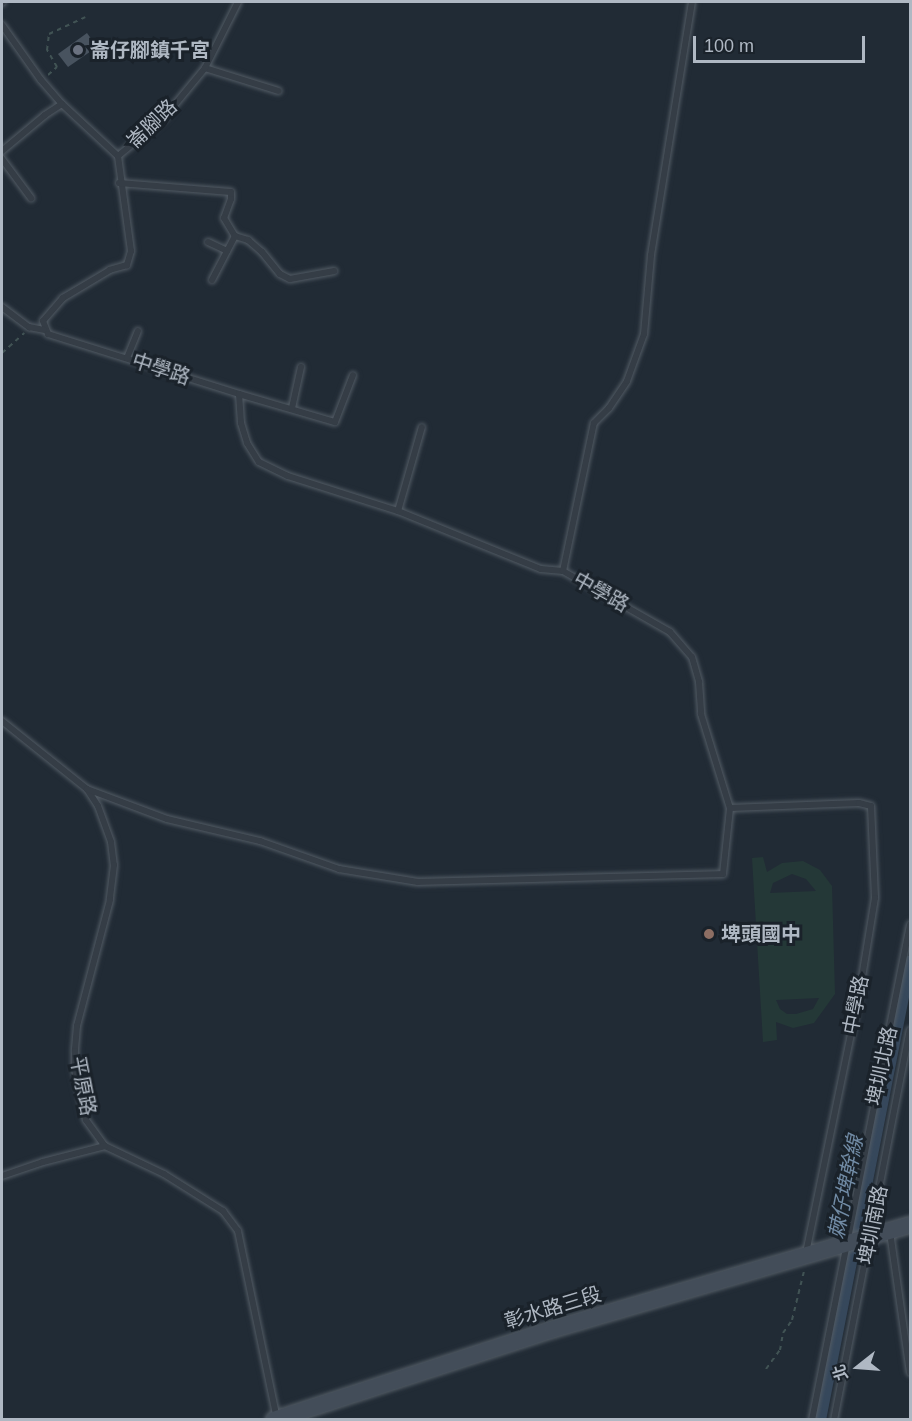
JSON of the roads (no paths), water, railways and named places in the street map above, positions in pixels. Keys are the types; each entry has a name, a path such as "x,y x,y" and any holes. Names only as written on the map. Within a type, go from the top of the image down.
{"main road":[{"name":"彰水路三段","path":"276,1419 554,1329 910,1225"}],"lane":[{"name":"崙腳路","path":"2,25 41,80 62,104 118,156 163,119 205,68 238,2"},
{"path":"563,571 594,423 609,408 627,381 644,334 651,255 692,2"},
{"path":"205,68 279,91"},
{"path":"2,150 62,104"},
{"path":"44,330 43,321 63,298 110,270 127,265 131,251 119,183 118,156"},
{"path":"2,159 30,198"},
{"path":"119,183 231,192 224,218 235,236 248,240 262,252 279,274 290,279 334,271"},
{"path":"212,280 235,236"},
{"path":"208,242 226,251"},
{"name":"中學路","path":"2,307 29,327 44,330 48,334 239,394 244,433 259,462 288,476 398,512 541,569 563,571 670,632 692,657 699,682 701,714 730,808 859,803 871,806 875,898 860,990 806,1256"},
{"path":"128,358 138,331"},
{"path":"292,408 301,367"},
{"path":"239,394 335,422 352,375"},
{"path":"398,512 422,427"},
{"name":"平原路","path":"2,721 87,789 98,806 111,842 114,865 107,912 77,1026 75,1069 86,1120 105,1146 164,1174 223,1211 238,1231 276,1419"},
{"path":"87,789 167,819 260,841 339,869 418,882 723,874 730,808"},
{"name":"埤圳北路","path":"812,1419 910,925"},
{"name":"埤圳南路","path":"834,1419 910,1030"},
{"path":"2,1176 43,1162 105,1146"},
{"path":"890,1232 910,1373"}],"waterway":[{"name":"棘仔埤幹線","path":"820,1420 910,962"}],"place":[{"name":"崙仔腳鎮千宮","path":"78,50"},
{"name":"埤頭國中","path":"709,934"}]}
